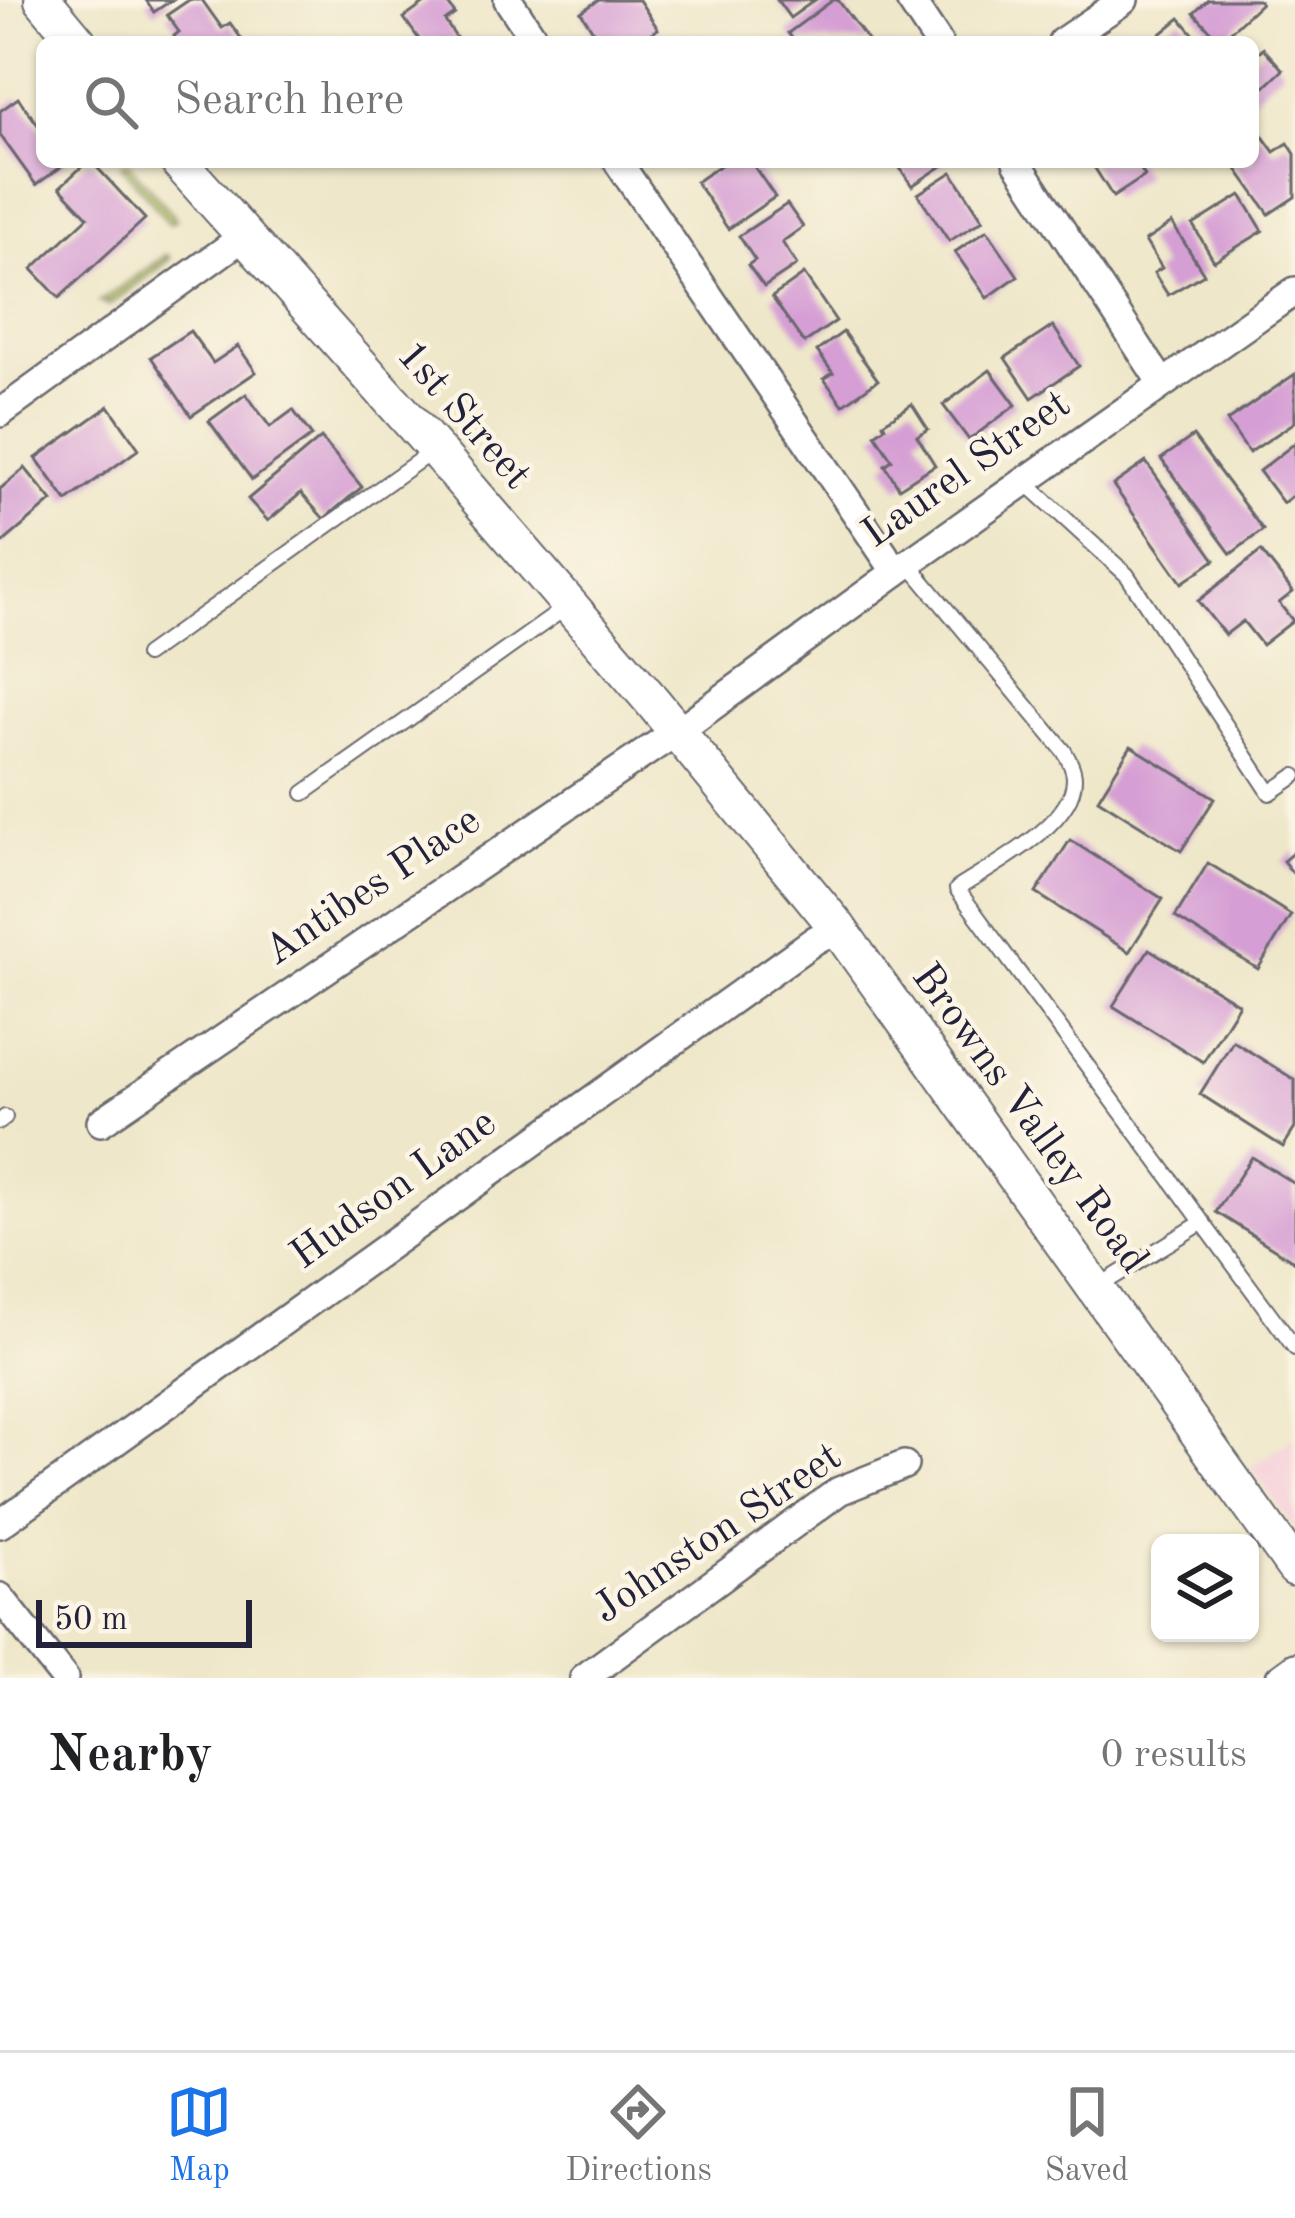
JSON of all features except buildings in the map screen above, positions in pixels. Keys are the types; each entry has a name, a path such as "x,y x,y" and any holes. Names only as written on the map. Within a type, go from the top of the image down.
{"main road":[{"path":"43,0 73,36"},
{"name":"1st Street","path":"184,168 568,605 684,726"},
{"name":"Browns Valley Road","path":"684,726 838,928 1295,1568"}],"street":[{"path":"508,0 532,36"},
{"path":"910,0 934,36"},
{"path":"1071,36 1124,0"},
{"path":"622,168 902,567"},
{"path":"1021,168 1162,383"},
{"path":"0,412 243,237"},
{"name":"Laurel Street","path":"684,726 1295,291"},
{"name":"Antibes Place","path":"101,1122 684,726"},
{"name":"Hudson Lane","path":"0,1524 838,928"},
{"name":"Johnston Street","path":"584,1678 839,1491 904,1465"},
{"path":"0,1597 64,1678"},
{"path":"1280,1678 1295,1667"}],"lane":[{"path":"146,655 435,449"},
{"path":"1024,481 1127,575 1270,793 1295,776"},
{"path":"902,567 1064,751 1075,773 1072,794 1047,828 957,890 1295,1348"},
{"path":"304,794 568,605"},
{"path":"1095,1289 1203,1222"}],"shaded area":[{"path":"1295,1437 1295,1530 1251,1468"}],"green space":[{"path":"123,168 132,168 176,220 169,223"},
{"path":"167,255 170,258 163,265 109,305 100,302"}]}
